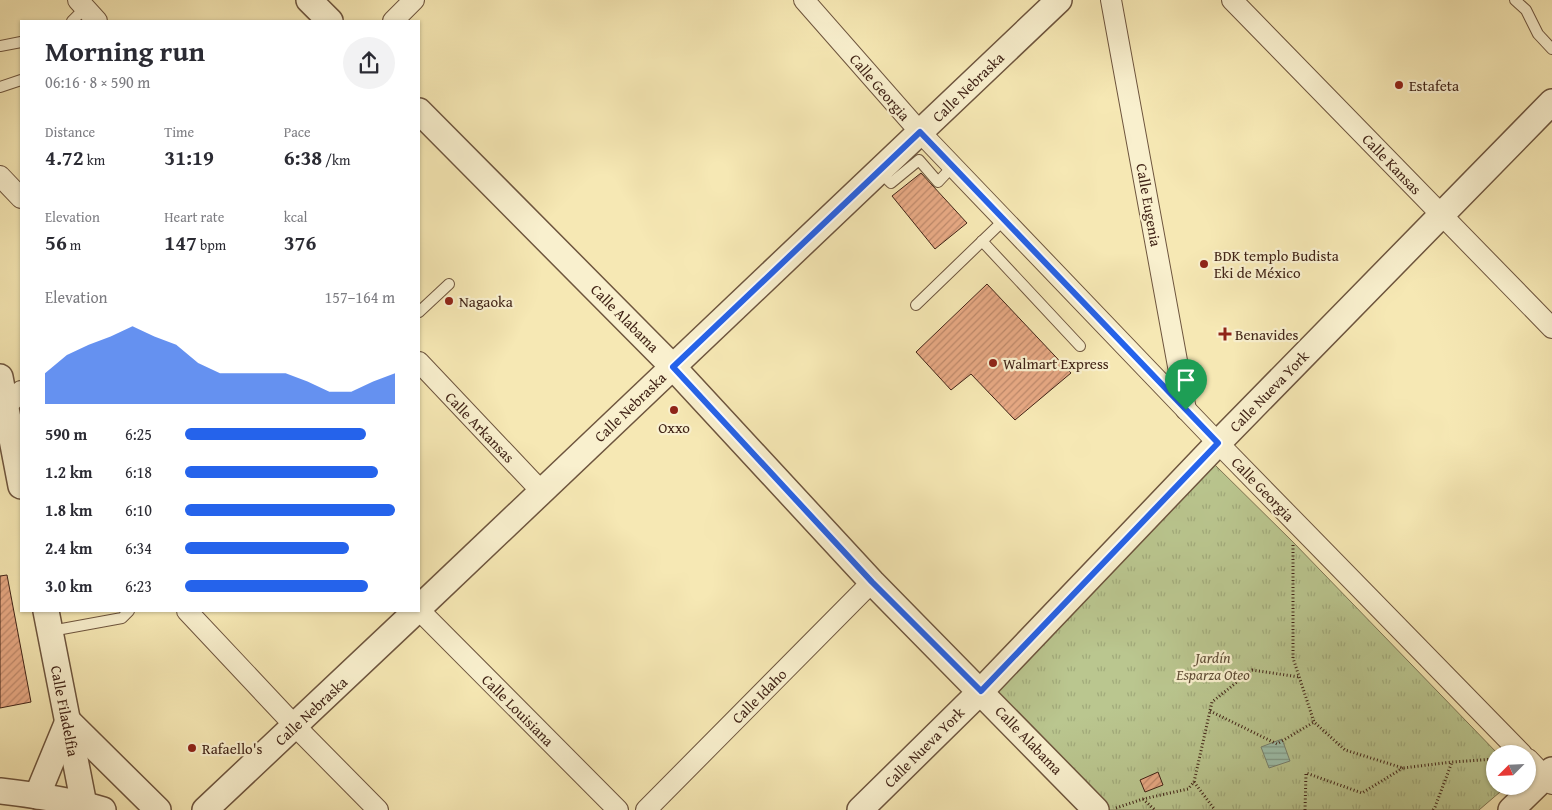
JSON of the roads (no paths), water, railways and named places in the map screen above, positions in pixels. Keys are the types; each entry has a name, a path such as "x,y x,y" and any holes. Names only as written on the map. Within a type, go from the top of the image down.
{"street":[{"path":"309,0 329,20"},
{"path":"394,20 414,0"},
{"name":"Calle Georgia","path":"804,0 920,132 1186,410 1513,745"},
{"name":"Calle Nebraska","path":"420,608 1060,0"},
{"name":"Calle Eugenia","path":"1111,0 1186,410"},
{"name":"Calle Kansas","path":"1232,0 1552,328"},
{"name":"Calle Nueva York","path":"860,810 981,691 1218,443 1552,102"},
{"name":"Calle Alabama","path":"420,111 673,367 872,582 981,691 1084,806"},
{"path":"0,176 20,197"},
{"name":"Calle Arkansas","path":"420,363 542,492"},
{"path":"0,377 14,399 20,474"},
{"name":"Calle Idaho","path":"646,810 872,582"},
{"path":"189,612 295,726 378,810"},
{"name":"Calle Nebraska","path":"205,810 416,612"},
{"name":"Calle Louisiana","path":"420,612 618,810"},
{"name":"Calle Filadelfia","path":"48,621 68,721 91,808"},
{"path":"34,803 68,721 158,810"},
{"path":"1511,810 1550,777 1536,766"},
{"path":"0,791 34,803 91,808"}],"lane":[{"path":"1515,0 1526,10 1538,34 1552,49"},
{"path":"0,46 20,42"},
{"path":"0,87 20,80"},
{"path":"879,171 891,183 919,160 938,182 953,166"},
{"path":"916,305 1004,220"},
{"path":"982,241 1080,346"},
{"path":"420,311 449,284"},
{"path":"48,621 122,618 128,612"}],"place":[{"name":"Estafeta","path":"1399,85"},
{"name":"BDK templo Budista Eki de México","path":"1204,264"},
{"name":"Nagaoka","path":"449,301"},
{"name":"Benavides","path":"1225,334"},
{"name":"Walmart Express","path":"993,363"},
{"name":"Oxxo","path":"674,410"},
{"name":"Rafaello's","path":"192,748"}],"park label":[{"name":"Jardín Esparza Oteo","path":"1213,666"}]}
